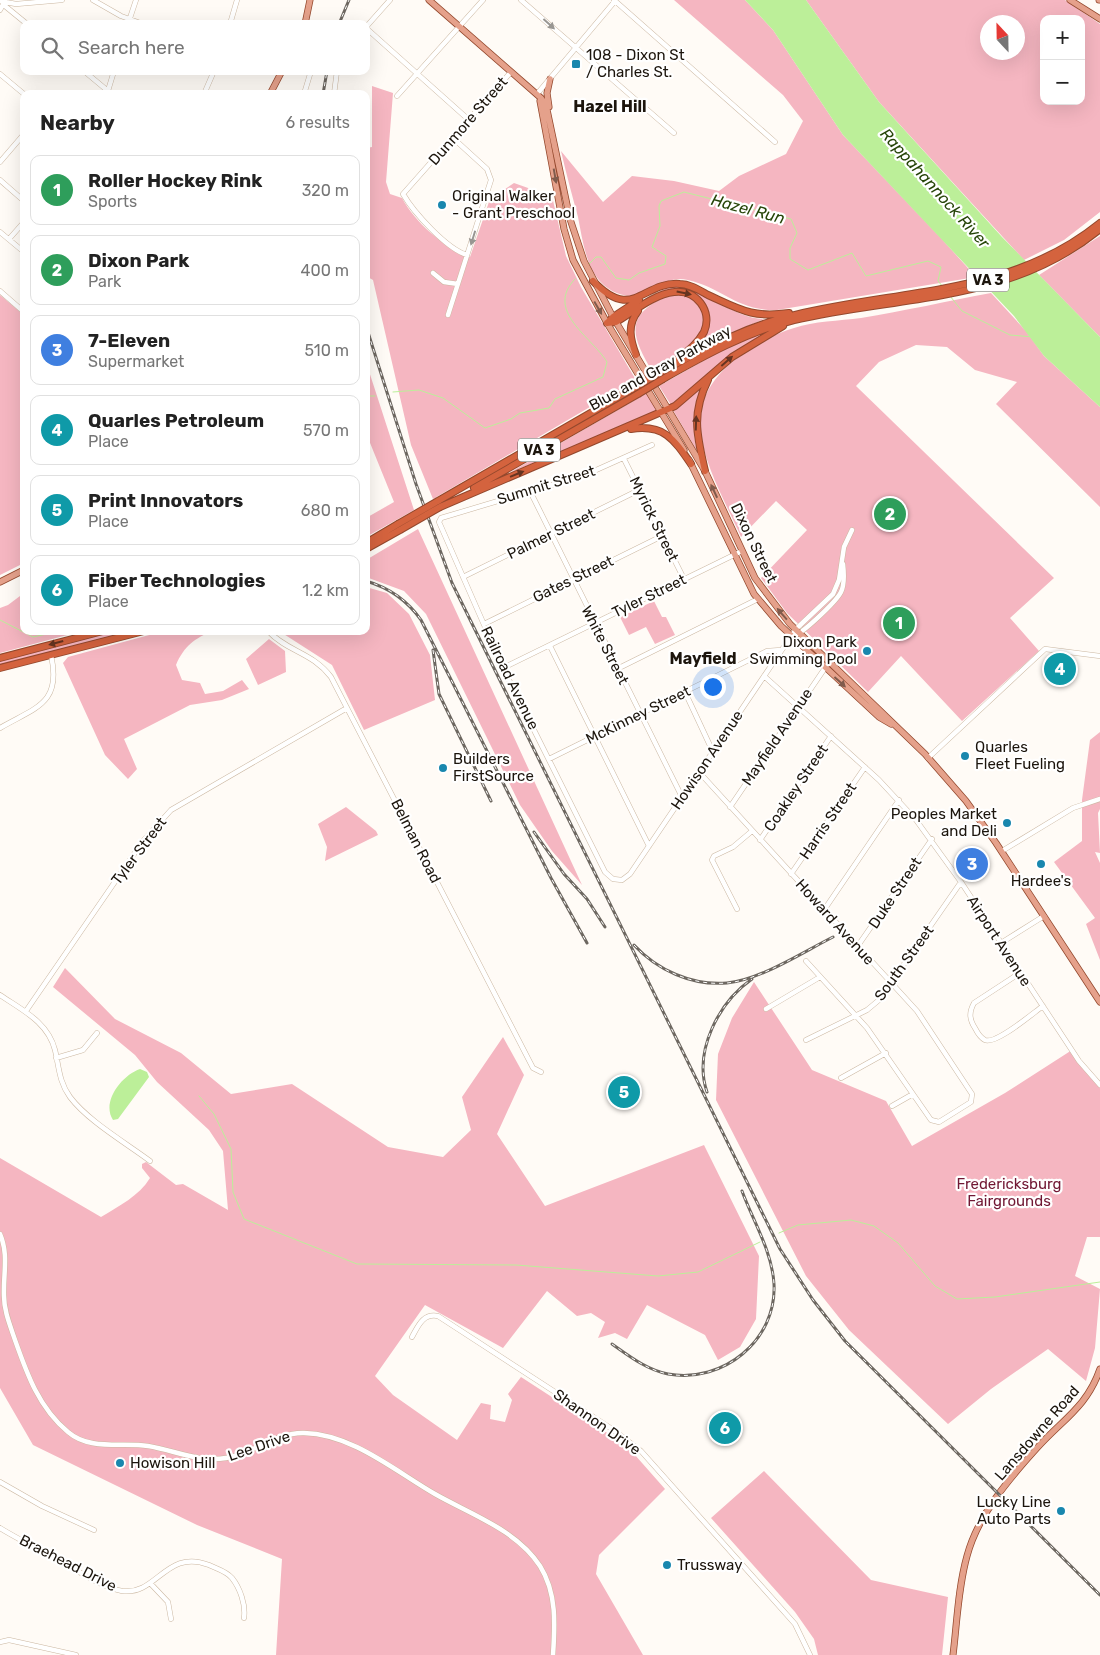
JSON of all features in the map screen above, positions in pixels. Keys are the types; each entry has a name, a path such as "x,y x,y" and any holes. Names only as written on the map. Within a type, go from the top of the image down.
{"highway":[{"name":"VA 3","path":"1076,240 1100,218"},
{"path":"1076,240 1100,222"},
{"name":"Blue and Gray Parkway","path":"370,546 399,527 661,376 742,332 786,317 825,309 985,287 1018,276 1100,229"},
{"name":"Blue and Gray Parkway","path":"1052,258 1076,240"},
{"path":"593,281 607,294 624,300 635,299 664,286 678,284 689,286 751,314 766,315 825,309"},
{"path":"607,323 664,295 680,291 694,296 704,308 706,325 700,338 661,376"},
{"path":"614,319 648,293"},
{"name":"Blue and Gray Parkway","path":"661,376 735,340 795,320 924,295"},
{"path":"636,355 630,331 632,320 640,308"},
{"path":"439,504 620,432 662,412 686,399 745,348 795,320"},
{"path":"705,471 697,441 696,422 701,398 712,375"},
{"path":"620,432 641,428 661,432 674,440 691,464"},
{"name":"Blue and Gray Parkway","path":"370,540 399,527"},
{"path":"0,658 88,635"},
{"path":"0,668 128,635"}],"main road":[{"path":"306,20 310,0"},
{"path":"429,0 537,94"},
{"path":"1070,0 1100,19"},
{"path":"272,90 280,75"},
{"path":"550,79 547,94 553,131"},
{"name":"Dixon Street","path":"537,94 546,105 570,219 593,281 705,471 742,551 767,596 798,632 896,727"},
{"name":"Dixon Street","path":"537,94 543,109 564,229 572,260 607,323 662,412 691,464 758,599 792,637 825,668 879,717 896,727"},
{"path":"0,582 20,572"},
{"path":"896,727 928,758 966,801 1002,852 1100,1002"},
{"name":"Lansdowne Road","path":"953,1655 966,1559 982,1520 995,1499 1037,1448 1080,1408 1100,1369"}],"street":[{"path":"3,1 16,4 62,0"},
{"path":"93,0 126,20"},
{"path":"130,20 136,0"},
{"path":"231,20 237,0"},
{"path":"370,23 390,0"},
{"path":"397,96 483,0"},
{"path":"521,0 674,133"},
{"path":"537,94 615,0 775,142"},
{"path":"0,10 3,1"},
{"path":"3,1 5,6 22,20"},
{"path":"370,32 469,120"},
{"name":"Dunmore Street","path":"467,255 457,252 425,222 412,209 403,194 511,72"},
{"path":"0,74 20,91"},
{"path":"88,75 105,90"},
{"path":"108,90 113,75"},
{"path":"206,90 212,75"},
{"path":"305,90 310,75"},
{"path":"335,90 336,75"},
{"path":"448,315 490,176 487,169 453,138"},
{"path":"0,162 20,139"},
{"path":"0,180 20,198"},
{"path":"9,239 20,227"},
{"path":"0,232 20,249"},
{"path":"433,273 444,282 458,284"},
{"path":"0,291 20,308"},
{"name":"Summit Street","path":"439,520 475,506 585,475 652,445"},
{"name":"Myrick Street","path":"624,459 684,579"},
{"name":"Palmer Street","path":"463,577 639,490"},
{"name":"White Street","path":"530,491 594,624 682,797"},
{"name":"Railroad Avenue","path":"439,520 503,668 605,872 610,877 619,880"},
{"path":"792,637 841,592 844,580 842,560 844,547 852,530"},
{"name":"Gates Street","path":"484,624 662,536"},
{"name":"Tyler Street","path":"503,668 742,551"},
{"path":"617,669 758,599"},
{"name":"Belman Road","path":"273,635 284,644 319,663 331,677 533,1068 540,1072"},
{"name":"Howison Avenue","path":"619,880 630,874 781,650 792,637"},
{"path":"550,646 649,846"},
{"path":"928,758 1045,649 1100,656"},
{"name":"McKinney Street","path":"549,759 767,651 781,650"},
{"path":"0,728 39,706 49,696 55,680 51,655"},
{"name":"Mayfield Avenue","path":"730,807 825,668"},
{"name":"Airport Avenue","path":"764,676 865,767 899,800 932,839 1082,1065 1100,1085"},
{"path":"685,692 713,752"},
{"name":"Tyler Street","path":"26,1011 143,841 162,817 192,797 347,708"},
{"name":"Coakley Street","path":"760,840 831,736"},
{"name":"Harris Street","path":"791,874 865,767"},
{"name":"Howard Avenue","path":"699,772 925,1021 973,1097 969,1104 935,1122 931,1120 913,1094"},
{"path":"1002,852 1072,808 1100,798"},
{"path":"824,910 899,800"},
{"path":"737,909 712,860 714,856 733,846 752,831"},
{"name":"Duke Street","path":"858,947 932,839"},
{"name":"South Street","path":"806,1040 874,1004 892,984 961,882"},
{"path":"1001,943 1044,916"},
{"path":"806,961 856,1015 886,1053 913,1094 892,1106"},
{"path":"1020,973 974,1003 970,1010 970,1022 985,1040 991,1041 1006,1034 1043,1006"},
{"path":"766,1009 820,977"},
{"path":"0,995 26,1011 47,1033 56,1058 61,1082 76,1104 150,1161"},
{"path":"56,1058 82,1050 97,1034"},
{"path":"841,1078 886,1053"},
{"name":"Lee Drive","path":"0,1234 6,1257 4,1304 28,1377 45,1407 70,1434 92,1443 150,1446 209,1460 236,1456 294,1433 318,1435 351,1445 496,1527 528,1552 543,1572 550,1589 555,1622 553,1655"},
{"name":"Shannon Drive","path":"412,1337 423,1319 429,1316 438,1316 625,1438 653,1464 790,1618 800,1632 810,1655"},
{"path":"0,1482 42,1506 94,1530"},
{"name":"Braehead Drive","path":"0,1528 111,1588 128,1591 142,1588 180,1562 191,1561 206,1564 225,1572 234,1581 243,1604 244,1618"},
{"path":"150,1583 169,1604 171,1620"},
{"path":"0,1642 9,1640 76,1655"}],"green space":[{"path":"674,0 745,0 773,30 843,135 976,277 777,310 751,307 711,288 688,280 672,280 639,295 631,296 612,291 604,285 598,279 587,257 561,151 603,202 632,176 674,181 719,191 739,176 786,154 803,121 783,95"},
{"path":"806,0 1065,0 1100,24 1100,212 1064,240 1024,260 879,102"},
{"path":"372,86 393,93 386,182 390,194 402,198 415,217 431,233 450,247 470,257 490,199 514,183 545,194 551,192 566,256 581,287 636,380 433,499 411,445 373,280 370,278 370,147 372,147"},
{"path":"1100,236 1100,337 1039,275"},
{"path":"674,286 697,292 741,314 764,319 694,350 703,336 706,308 682,289 618,316 660,291"},
{"path":"991,293 1026,331 1044,356 1100,407 1100,507 996,404 1017,382 975,370 947,347 916,345 879,362 856,386 1054,578 1010,618 1039,651 962,721 901,656 868,692 787,613 761,578 807,530 776,501 741,537 716,484 706,456 700,428 701,410 707,393 716,378 729,364 744,352 778,334 810,324 861,318"},
{"path":"0,295 20,312 20,565 0,575"},
{"path":"668,295 685,295 701,305 704,318 703,328 699,336 685,350 652,371 639,347 636,327 638,319 644,311"},
{"path":"761,333 762,335 726,358 683,398 671,405 659,386 715,354"},
{"path":"370,374 414,510 370,535 370,516 394,502 370,443"},
{"path":"704,385 698,402 694,426 697,451 673,410"},
{"path":"647,393 658,412 509,473"},
{"path":"418,529 582,885 552,851 520,805 426,614 404,591 370,578 370,558"},
{"path":"370,588 387,593 409,614 430,655 435,700 364,730 332,665 285,635 370,635"},
{"path":"20,596 20,635 67,635 0,653 0,608 8,605"},
{"path":"654,601 662,617 666,617 675,635 655,644 646,627 629,635 620,617"},
{"path":"96,635 118,635 0,666 0,660"},
{"path":"149,635 205,635 195,640 186,648 176,665 182,680 200,683 205,694 223,691 242,680 249,689 222,700 190,705 124,739 137,769 128,779 105,755 63,663 68,657"},
{"path":"269,639 285,651 286,672 258,685 246,659"},
{"path":"1100,732 1100,809 1098,813 1100,853 1095,852 1100,863 1100,960 1086,924 1095,918 1054,862 1082,841 1082,800 1090,740"},
{"path":"346,807 376,831 378,835 325,861 327,847 318,824"},
{"path":"65,968 115,1019 181,1053 231,1094 292,1084 388,1147 443,1157 471,1130 462,1097 503,1037 524,1075 497,1134 545,1206 704,1145 759,1256 756,1319 740,1347 718,1360 705,1335 647,1305 627,1339 615,1333 598,1338 605,1322 591,1313 577,1316 547,1291 503,1348 425,1305 375,1376 393,1395 457,1440 481,1403 491,1405 490,1419 505,1422 512,1400 508,1394 521,1377 615,1438 635,1455 665,1489 599,1555 596,1574 643,1655 276,1655 282,1559 197,1525 33,1445 0,1388 0,1158 101,1217 128,1200 150,1178 142,1168 142,1164 146,1162 176,1185 183,1184 228,1210 223,1151 209,1130 157,1082 135,1055 53,987"},
{"name":"Fredericksburg Fairgrounds","path":"754,982 812,1070 886,1101 912,1146 1005,1093 1072,1050 1100,1085 1100,1237 1087,1237 1075,1276 1100,1289 1095,1348 1086,1381 1048,1349 991,1389 948,1424 849,1330 806,1276 716,1100 718,1054 732,1018"},
{"path":"764,1471 871,1580 948,1597 942,1655 818,1655 814,1639 795,1612 711,1518"}],"water":[{"name":"Rappahannock River","path":"745,0 806,0 879,102 1002,237 1100,337 1100,407 1044,356 1014,316 843,135 773,30"},
{"path":"140,1069 147,1072 149,1077 118,1119 113,1120 110,1113 110,1105 115,1090 126,1077"}],"waterway":[{"name":"Hazel Run","path":"589,264 596,257 601,257 616,278 629,280 639,273 665,264 666,256 652,247 660,226 659,206 661,201 684,192 791,219 797,233 790,248 790,259 808,270 852,253 866,276 928,261 941,267 938,281 943,287"},
{"name":"Hazel Run","path":"393,392 419,390 443,398 485,428 511,419 520,413 549,408 555,399 603,377 607,362 574,323 568,313 565,302 567,291 575,279"},
{"name":"Hazel Run","path":"950,296 962,311 1010,335 1033,337"},
{"name":"Hazel Run","path":"370,396 375,396"},
{"name":"Hazel Run","path":"0,620 20,630"},
{"name":"Hazel Run","path":"29,635 33,637 42,635"},
{"path":"199,1096 214,1114 231,1149 233,1192 244,1219 357,1264 516,1265 658,1276 698,1272 760,1242"},
{"path":"779,1233 798,1225 851,1220 874,1226 898,1243 935,1286 957,1299 995,1297 1100,1282"}],"railway":[{"path":"341,20 349,0"},
{"path":"324,90 326,75"},
{"path":"370,339 416,484 452,583 780,1249 813,1300 845,1341 1100,1595"},
{"path":"370,582 383,587 404,601 421,620 551,878 587,943"},
{"path":"433,650 439,694 491,801"},
{"path":"534,832 564,874 587,899 605,927"},
{"path":"634,945 664,969 688,979 701,982 727,983 740,981 767,971 833,937"},
{"path":"707,1092 703,1060 706,1044 720,1014 729,1001 752,979"},
{"path":"612,1344 638,1362 660,1372 688,1375 708,1372 726,1365 743,1354 756,1340 766,1323 773,1304 773,1272 766,1248 742,1191"}],"place":[{"name":"108 - Dixon St / Charles St.","path":"576,64"},
{"name":"Original Walker - Grant Preschool","path":"442,205"},
{"name":"Dixon Park","path":"890,514"},
{"name":"Roller Hockey Rink","path":"899,623"},
{"name":"Dixon Park Swimming Pool","path":"867,651"},
{"name":"Quarles Petroleum","path":"1060,669"},
{"name":"Quarles Fleet Fueling","path":"965,756"},
{"name":"Builders FirstSource","path":"443,768"},
{"name":"Peoples Market and Deli","path":"1007,823"},
{"name":"7-Eleven","path":"972,864"},
{"name":"Hardee's","path":"1041,864"},
{"name":"Print Innovators","path":"624,1092"},
{"name":"Fiber Technologies","path":"725,1428"},
{"name":"Howison Hill","path":"120,1463"},
{"name":"Lucky Line Auto Parts","path":"1061,1511"},
{"name":"Trussway","path":"667,1565"}],"district":[{"name":"Hazel Hill","path":"610,106"},
{"name":"Mayfield","path":"703,658"}]}
